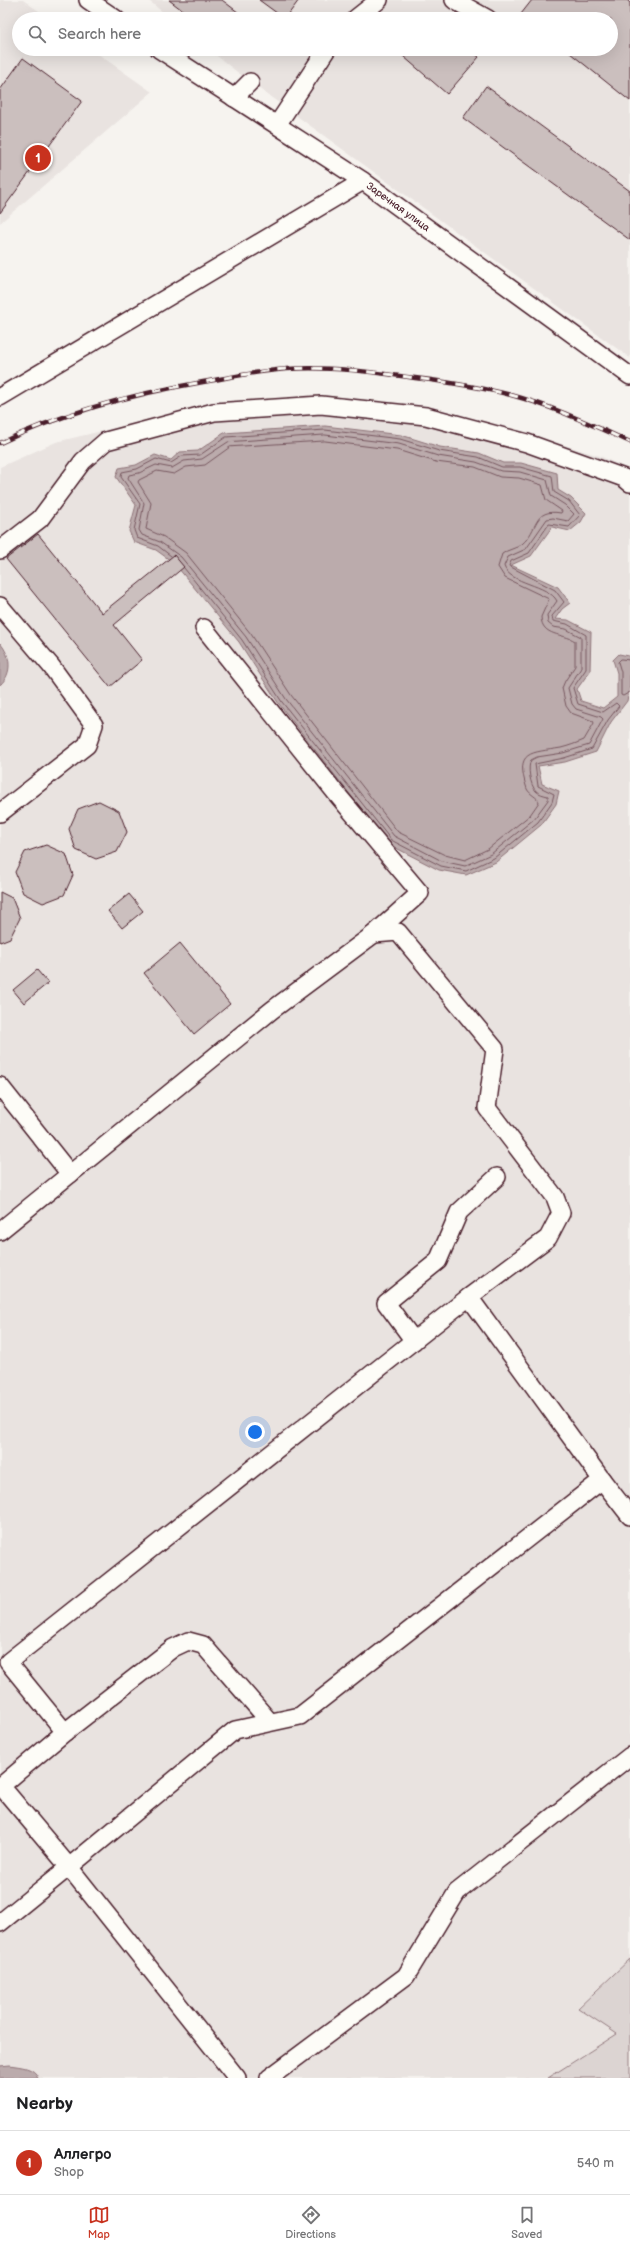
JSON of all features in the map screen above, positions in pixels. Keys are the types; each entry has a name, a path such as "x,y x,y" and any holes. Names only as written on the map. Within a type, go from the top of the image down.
{"street":[{"path":"88,0 106,12"},
{"path":"364,12 379,0"},
{"path":"454,0 475,12"},
{"name":"Заречная улица","path":"171,56 363,181 630,376"},
{"path":"277,125 322,56"},
{"path":"234,98 250,82"},
{"path":"0,397 363,181"},
{"path":"0,550 40,519 83,461 106,441 214,412 321,405 426,416 527,443 624,478 630,483"},
{"path":"0,606 50,666 94,725 87,745 0,813"},
{"path":"0,1231 272,1010 374,934 420,893 335,792 204,628"},
{"path":"65,1732 8,1662 414,1341 548,1238 561,1213 555,1198 487,1108 495,1050 398,932 374,934"},
{"path":"0,1086 70,1174"},
{"path":"414,1341 386,1303 438,1261 459,1212 497,1177"},
{"path":"469,1298 630,1516"},
{"path":"0,1923 235,1730 300,1716 602,1480"},
{"path":"237,2078 69,1867 0,1786 65,1732 173,1648 188,1641 203,1645 270,1722"},
{"path":"269,2078 406,1976 457,1892 629,1758"}],"shaded area":[{"path":"0,0 23,0 40,12 12,12 12,56 101,56 152,92 0,223"},
{"path":"148,0 630,0 630,358 250,82 217,56 618,56 618,12 163,12"},
{"path":"322,395 427,407 514,430 600,456 630,470 630,1959 578,2007 617,2034 548,2078 0,2078 0,467 56,442 218,403"},
{"path":"630,1959 630,2078 548,2078 617,2034 578,2008"}],"water":[{"path":"325,426 401,435 440,447 479,453 503,463 521,463 557,473 558,490 571,498 586,513 581,522 570,531 552,527 531,556 511,565 558,587 570,603 562,609 555,619 568,620 591,632 590,671 577,689 581,701 603,708 617,697 617,673 613,660 619,654 629,656 630,659 630,686 627,701 611,722 596,752 565,762 538,766 542,784 559,791 556,804 541,825 496,862 466,875 439,870 388,843 279,704 239,642 174,563 156,550 134,542 129,531 136,505 116,477 119,468 136,465 155,455 171,460 180,452 198,451 224,433"},
{"path":"0,643 4,648 8,659 9,670 0,685"},
{"path":"10,2065 30,2070 36,2074 38,2078 0,2078 0,2066"}],"building":[{"path":"169,0 222,0 238,12 185,12"},
{"path":"259,0 299,0 290,12 275,12"},
{"path":"532,0 627,0 630,3 630,101 574,56 618,56 618,12 523,12"},
{"path":"403,56 479,57 447,94"},
{"path":"23,58 82,101 0,213 0,90"},
{"path":"486,86 630,191 630,240 463,118"},
{"path":"38,534 102,613 174,555 184,567 114,625 142,660 110,687 6,559"},
{"path":"99,801 119,811 127,832 117,852 96,859 76,850 69,829 78,809"},
{"path":"46,845 66,854 73,875 64,895 43,903 23,893 15,872 25,852"},
{"path":"0,892 12,898 20,918 10,938 0,942"},
{"path":"129,894 143,911 122,928 108,911"},
{"path":"180,943 230,1004 194,1034 144,973"},
{"path":"37,970 48,983 24,1003 13,990"}],"railway":[{"path":"0,443 49,422 125,398 245,374 303,368 351,370 451,383 499,392 526,399 557,410 630,442"}],"place":[{"name":"Аллегро","path":"38,158"}]}
